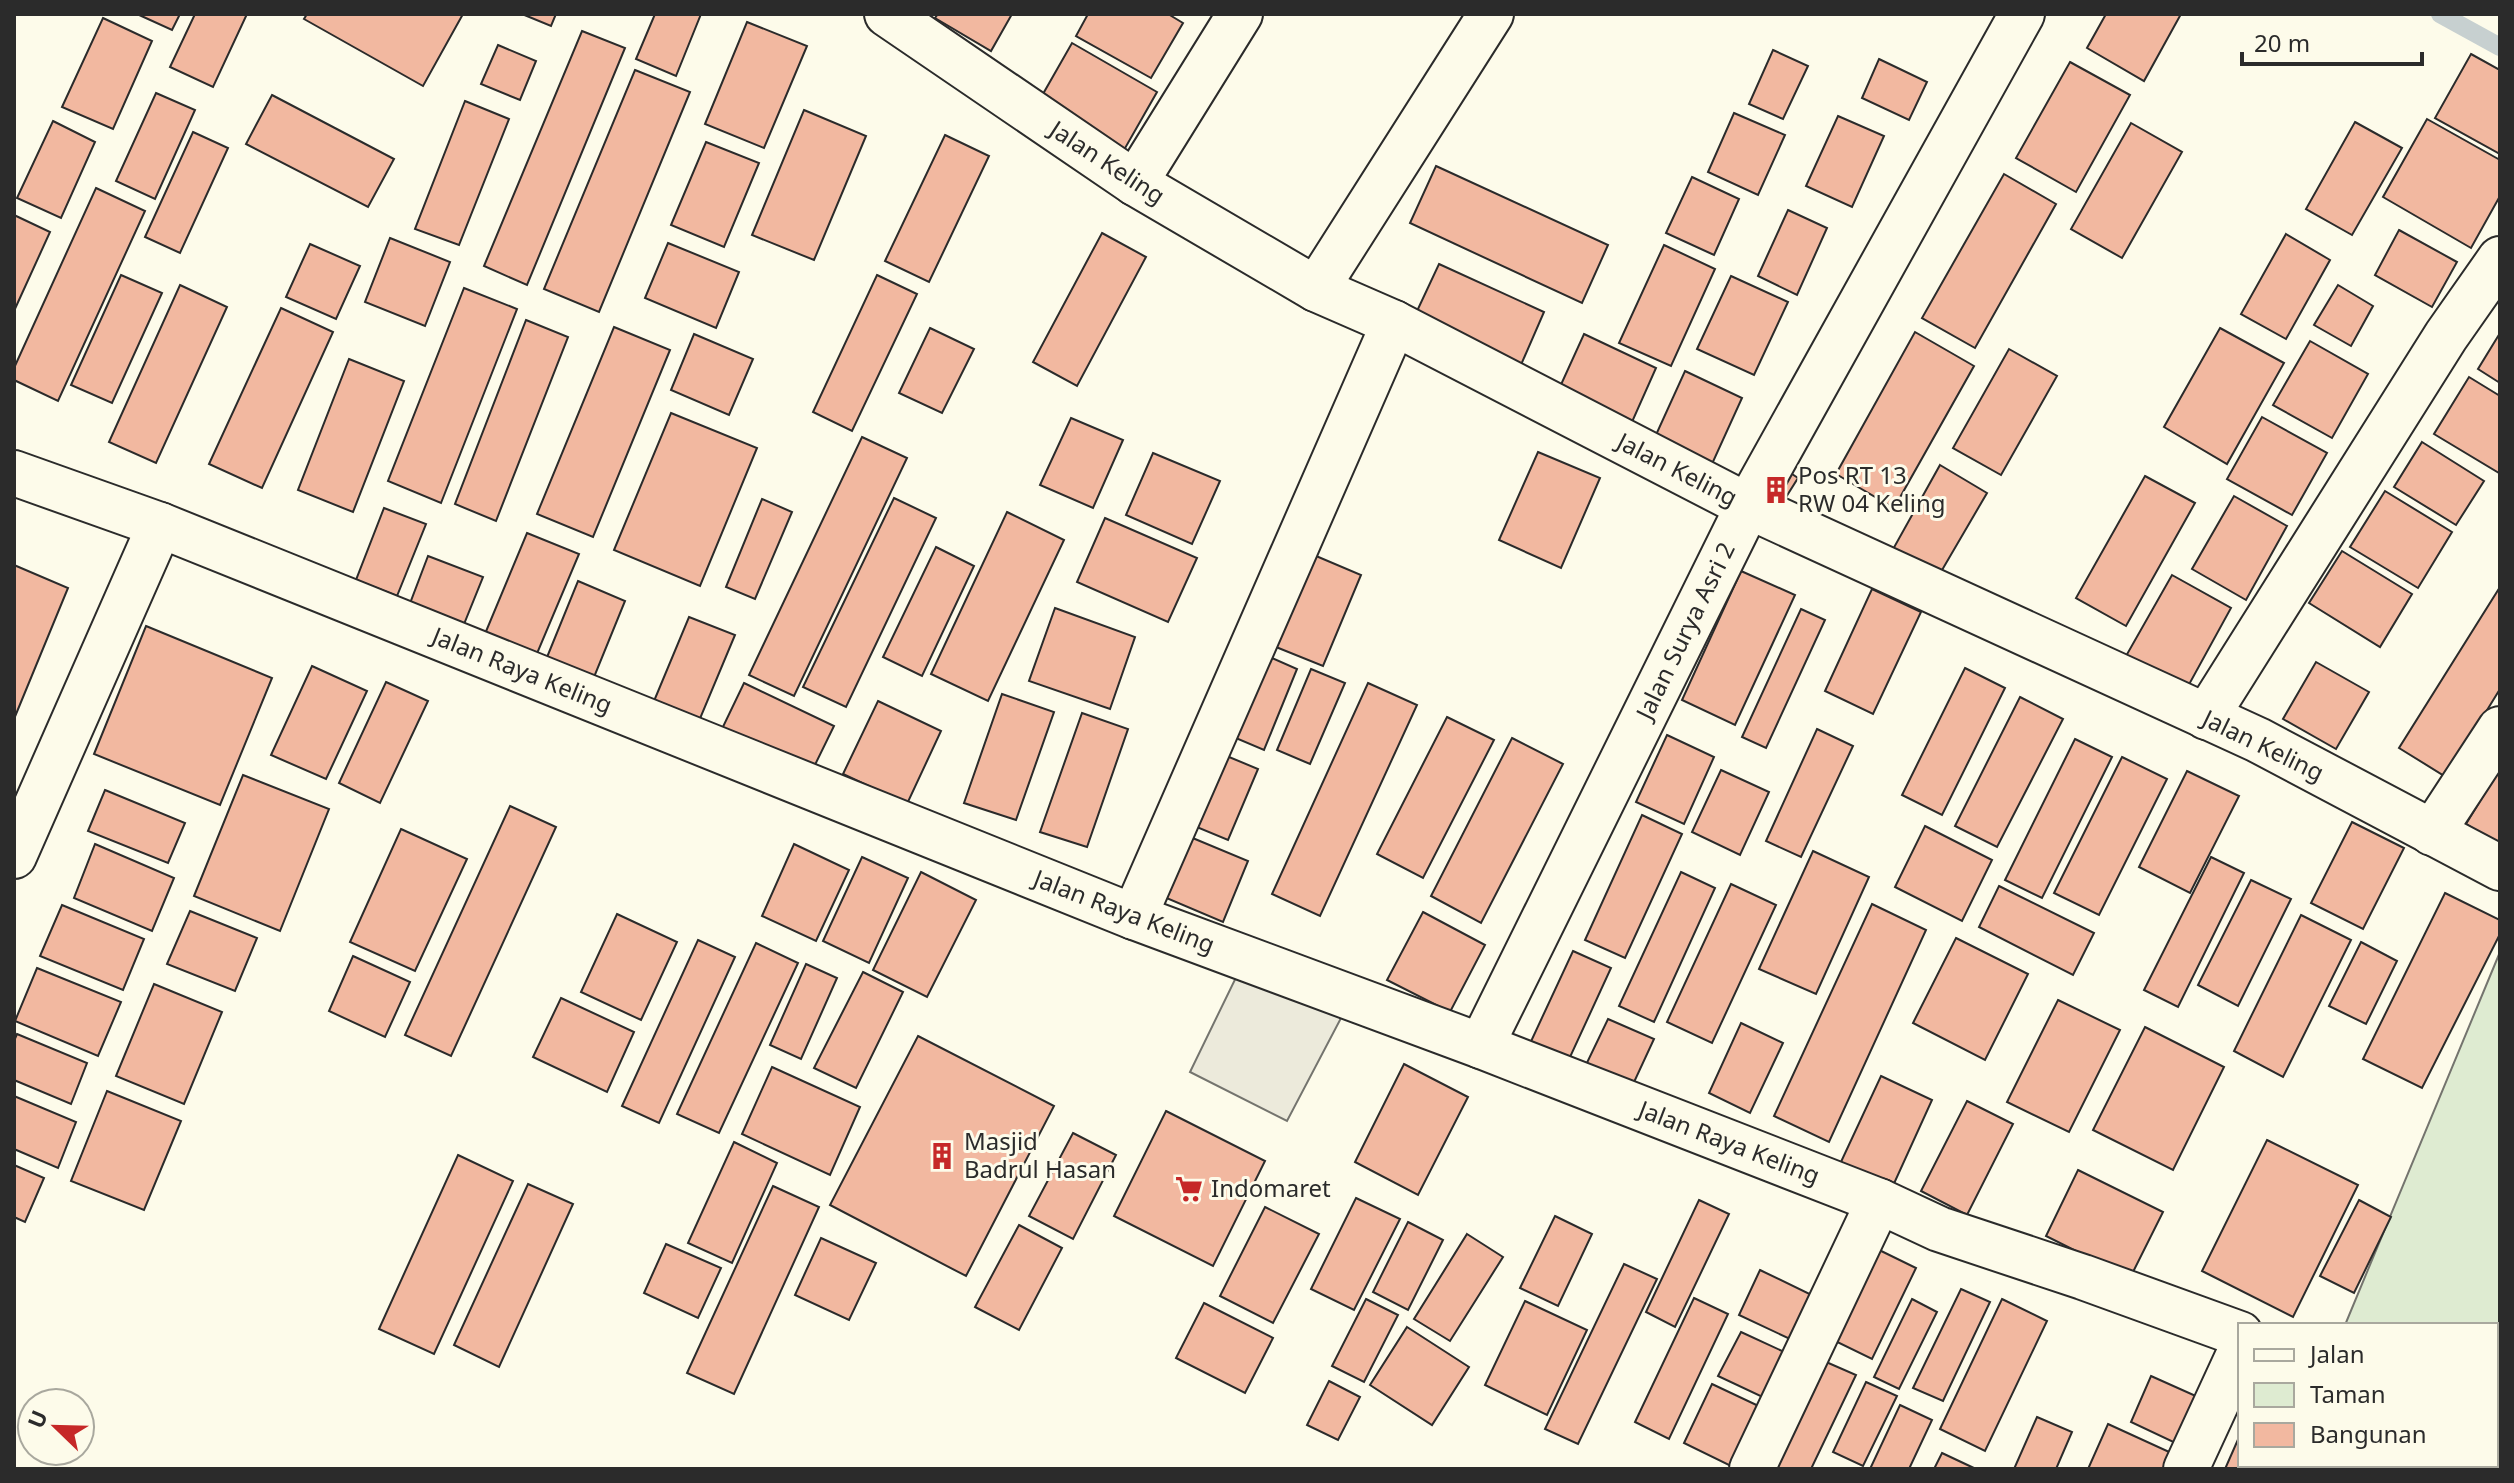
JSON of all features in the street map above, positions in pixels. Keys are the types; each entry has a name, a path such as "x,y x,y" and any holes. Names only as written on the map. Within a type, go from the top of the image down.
{"street":[{"name":"Jalan Keling","path":"887,14 1135,183 1316,289 1394,323 1748,506 2258,740 2500,868"},
{"path":"1135,183 1240,14"},
{"path":"1316,289 1491,14"},
{"name":"Jalan Surya Asri 2","path":"1481,1046 1748,506 2022,14"},
{"path":"2206,717 2446,336 2500,259"},
{"path":"1134,917 1394,323"},
{"name":"Jalan Raya Keling","path":"14,473 160,525 1134,917 1481,1046 1879,1201 1939,1229 2238,1333"},
{"path":"14,856 160,525"},
{"path":"2432,833 2500,729"},
{"path":"1752,1469 1879,1201"},
{"path":"2186,1469 2238,1356"}],"green space":[{"path":"2500,952 2500,1451 2498,1323 2346,1323"}],"shaded area":[{"path":"1245,959 1351,999 1287,1121 1190,1072"}],"building":[{"path":"137,14 180,14 172,30"},
{"path":"195,14 247,14 213,87 170,67"},
{"path":"307,14 463,14 423,86 304,19"},
{"path":"522,14 556,14 551,26"},
{"path":"655,14 701,14 676,76 636,59"},
{"path":"938,14 1012,14 991,51 935,18"},
{"path":"1088,14 1168,14 1183,23 1151,78 1076,36"},
{"path":"2106,14 2181,14 2144,81 2087,48"},
{"path":"103,18 152,41 113,129 62,107"},
{"path":"747,22 807,46 764,148 705,124"},
{"path":"582,31 625,48 527,285 484,266"},
{"path":"1072,43 1157,92 1124,150 1039,101"},
{"path":"498,45 536,61 520,100 481,84"},
{"path":"1773,50 1808,66 1783,119 1749,104"},
{"path":"2471,54 2500,70 2500,154 2435,118"},
{"path":"1879,59 1927,82 1909,120 1862,98"},
{"path":"2070,62 2130,95 2076,192 2016,158"},
{"path":"635,70 690,92 599,312 544,289"},
{"path":"156,93 195,110 155,199 116,181"},
{"path":"272,95 394,159 368,207 246,144"},
{"path":"465,101 509,119 459,245 415,229"},
{"path":"804,110 866,136 814,260 752,235"},
{"path":"1734,113 1785,135 1758,195 1708,172"},
{"path":"1838,116 1884,136 1852,207 1806,186"},
{"path":"2427,119 2500,160 2500,196 2471,248 2383,197"},
{"path":"53,121 95,142 61,218 17,198"},
{"path":"2355,122 2402,148 2352,235 2306,209"},
{"path":"2131,123 2182,152 2122,258 2071,229"},
{"path":"193,132 228,148 180,253 145,237"},
{"path":"945,135 989,156 929,282 885,261"},
{"path":"706,142 759,163 724,247 671,225"},
{"path":"1436,166 1608,245 1582,303 1410,223"},
{"path":"2004,174 2056,204 1975,348 1922,318"},
{"path":"1692,177 1739,199 1714,255 1666,233"},
{"path":"96,188 145,211 58,401 14,380 14,368"},
{"path":"1788,210 1827,228 1797,295 1758,276"},
{"path":"14,215 50,232 14,311"},
{"path":"2399,230 2457,262 2432,307 2375,275"},
{"path":"1102,233 1146,257 1077,386 1033,362"},
{"path":"2286,234 2330,260 2286,339 2241,314"},
{"path":"390,238 450,262 425,326 365,302"},
{"path":"668,243 739,272 716,328 645,298"},
{"path":"310,244 360,266 336,319 286,297"},
{"path":"1664,245 1715,269 1671,366 1619,343"},
{"path":"1439,264 1544,312 1517,374 1410,326"},
{"path":"121,275 162,293 112,403 71,385"},
{"path":"877,275 917,294 852,431 813,412"},
{"path":"1731,276 1788,302 1754,375 1697,349"},
{"path":"180,285 227,307 156,463 109,442"},
{"path":"2338,285 2373,306 2351,346 2314,325"},
{"path":"464,288 517,309 441,503 388,481"},
{"path":"281,308 333,332 262,488 209,464"},
{"path":"526,320 568,337 496,521 455,504"},
{"path":"614,327 670,350 593,537 537,514"},
{"path":"930,328 974,349 942,413 899,393"},
{"path":"2220,328 2284,363 2227,464 2164,427"},
{"path":"1915,332 1974,366 1894,508 1836,474"},
{"path":"2500,333 2500,383 2478,369"},
{"path":"694,334 753,359 729,415 671,390"},
{"path":"1584,334 1656,368 1632,422 1559,389"},
{"path":"2310,341 2368,374 2332,438 2273,405"},
{"path":"2009,349 2057,376 2001,475 1953,448"},
{"path":"349,359 404,381 353,512 298,490"},
{"path":"1685,371 1742,398 1712,464 1655,437"},
{"path":"2469,377 2500,396 2499,473 2434,434"},
{"path":"671,413 757,448 700,586 614,550"},
{"path":"2262,417 2327,453 2292,515 2227,479"},
{"path":"1071,418 1123,440 1093,508 1040,485"},
{"path":"862,437 907,458 794,696 749,675"},
{"path":"2422,442 2484,481 2456,525 2394,487"},
{"path":"1538,452 1600,478 1561,568 1499,540"},
{"path":"1153,453 1220,481 1192,544 1126,515"},
{"path":"1777,464 1798,478 1776,513"},
{"path":"1940,465 1987,493 1938,577 1892,551"},
{"path":"2145,476 2195,503 2126,626 2076,598"},
{"path":"2385,491 2452,532 2418,588 2350,547"},
{"path":"2234,496 2287,526 2246,600 2192,569"},
{"path":"894,498 936,518 846,707 803,687"},
{"path":"762,499 792,512 755,599 726,587"},
{"path":"384,508 426,524 397,596 356,580"},
{"path":"1007,512 1064,540 988,701 931,674"},
{"path":"1105,518 1197,558 1168,622 1077,582"},
{"path":"527,533 579,554 533,663 482,641"},
{"path":"936,547 974,566 922,676 883,657"},
{"path":"2342,551 2412,594 2380,647 2309,603"},
{"path":"1309,553 1361,575 1323,666 1271,645"},
{"path":"428,556 483,577 460,634 406,614"},
{"path":"14,565 68,588 14,719"},
{"path":"1741,571 1795,595 1735,725 1682,700"},
{"path":"2172,575 2231,608 2186,690 2126,656"},
{"path":"578,581 625,601 590,687 543,667"},
{"path":"2500,587 2500,689 2446,777 2399,748"},
{"path":"1872,589 1921,612 1873,714 1825,691"},
{"path":"1055,608 1135,637 1110,709 1029,681"},
{"path":"1801,609 1825,620 1766,748 1742,737"},
{"path":"689,617 735,635 699,721 654,701"},
{"path":"146,626 272,678 220,805 94,754"},
{"path":"1265,655 1297,669 1264,750 1231,736"},
{"path":"2316,662 2369,692 2336,749 2283,719"},
{"path":"312,666 367,691 326,779 271,755"},
{"path":"1965,668 2005,688 1942,815 1902,795"},
{"path":"1311,669 1345,683 1310,764 1277,750"},
{"path":"386,682 428,701 380,803 339,783"},
{"path":"744,683 834,726 810,775 720,733"},
{"path":"1368,683 1417,705 1320,916 1272,894"},
{"path":"1002,694 1054,712 1016,820 964,803"},
{"path":"2020,697 2063,719 1997,847 1955,826"},
{"path":"878,701 941,731 907,804 843,774"},
{"path":"1082,713 1128,729 1087,847 1040,832"},
{"path":"1447,717 1494,740 1423,878 1377,854"},
{"path":"1817,729 1853,746 1801,857 1766,841"},
{"path":"1667,735 1714,757 1684,824 1636,802"},
{"path":"1512,738 1563,764 1481,923 1431,896"},
{"path":"2075,739 2112,757 2042,898 2005,880"},
{"path":"1217,752 1258,769 1228,840 1187,823"},
{"path":"2122,757 2167,779 2099,915 2054,893"},
{"path":"2500,768 2500,845 2466,824"},
{"path":"1721,770 1769,792 1740,855 1692,832"},
{"path":"2187,771 2239,796 2190,893 2139,867"},
{"path":"243,775 329,809 280,931 194,896"},
{"path":"105,790 185,823 168,863 88,831"},
{"path":"510,806 556,827 451,1056 405,1035"},
{"path":"1642,815 1682,834 1625,958 1585,940"},
{"path":"2352,822 2404,848 2363,929 2311,903"},
{"path":"1925,826 1992,860 1962,921 1895,887"},
{"path":"401,829 467,859 415,971 350,942"},
{"path":"1183,834 1248,861 1223,922 1157,894"},
{"path":"95,844 174,878 152,931 74,898"},
{"path":"794,844 849,870 816,941 762,916"},
{"path":"1813,851 1869,877 1816,994 1759,969"},
{"path":"862,857 908,878 869,963 823,941"},
{"path":"2211,857 2244,873 2178,1007 2144,990"},
{"path":"921,872 976,900 927,997 873,970"},
{"path":"1681,872 1715,888 1654,1022 1619,1006"},
{"path":"2251,880 2291,899 2238,1006 2198,985"},
{"path":"1731,884 1776,905 1712,1043 1667,1022"},
{"path":"1999,886 2094,933 2073,975 1979,927"},
{"path":"2445,893 2500,920 2500,934 2422,1088 2363,1059"},
{"path":"1872,904 1926,930 1829,1142 1774,1116"},
{"path":"62,905 144,939 123,990 40,956"},
{"path":"190,911 257,938 235,991 167,964"},
{"path":"1423,912 1485,945 1450,1012 1387,980"},
{"path":"617,914 677,942 641,1020 581,992"},
{"path":"2301,915 2351,940 2283,1077 2234,1051"},
{"path":"1956,938 2028,974 1985,1060 1913,1023"},
{"path":"698,940 735,957 659,1123 622,1106"},
{"path":"2361,942 2397,961 2366,1024 2329,1006"},
{"path":"756,943 798,963 719,1133 677,1114"},
{"path":"1573,951 1611,968 1565,1068 1527,1050"},
{"path":"353,956 410,982 385,1037 329,1011"},
{"path":"806,964 837,978 801,1059 770,1045"},
{"path":"37,968 121,1002 98,1056 15,1021"},
{"path":"863,972 903,992 856,1088 814,1068"},
{"path":"154,984 222,1012 184,1104 116,1076"},
{"path":"561,998 634,1032 607,1092 533,1057"},
{"path":"2058,1000 2120,1030 2069,1132 2007,1102"},
{"path":"1608,1019 1654,1039 1629,1093 1583,1071"},
{"path":"1741,1023 1783,1043 1750,1113 1709,1093"},
{"path":"2145,1027 2224,1067 2173,1170 2093,1130"},
{"path":"17,1034 87,1063 71,1104 14,1080 14,1041"},
{"name":"Masjid Badrul Hasan","path":"918,1036 1054,1106 966,1276 830,1205"},
{"path":"1404,1064 1468,1097 1418,1195 1355,1162"},
{"path":"772,1067 860,1107 830,1175 742,1134"},
{"path":"1881,1076 1932,1100 1892,1188 1840,1164"},
{"path":"107,1091 181,1121 144,1210 71,1181"},
{"path":"14,1096 76,1122 58,1168 14,1149"},
{"path":"1967,1101 2013,1124 1967,1215 1921,1191"},
{"name":"Indomaret","path":"1166,1111 1265,1161 1213,1266 1114,1216"},
{"path":"1073,1133 1116,1155 1073,1239 1029,1216"},
{"path":"2267,1140 2358,1185 2293,1317 2202,1271"},
{"path":"734,1142 777,1163 732,1263 688,1243"},
{"path":"458,1155 513,1181 434,1354 379,1329"},
{"path":"14,1165 44,1178 25,1222 14,1217"},
{"path":"2078,1170 2163,1212 2130,1278 2046,1236"},
{"path":"528,1184 573,1204 499,1367 454,1345"},
{"path":"773,1186 819,1207 734,1394 687,1373"},
{"path":"1356,1198 1400,1219 1354,1310 1311,1289"},
{"path":"1699,1200 1729,1214 1675,1327 1646,1312"},
{"path":"2359,1200 2391,1217 2354,1293 2320,1276"},
{"path":"1265,1207 1319,1234 1273,1323 1220,1296"},
{"path":"1555,1216 1592,1234 1558,1306 1520,1288"},
{"path":"1408,1222 1443,1240 1408,1310 1373,1292"},
{"path":"1019,1225 1062,1248 1019,1330 975,1307"},
{"path":"1467,1234 1503,1257 1450,1341 1414,1319"},
{"path":"821,1238 876,1263 849,1320 795,1295"},
{"path":"666,1244 721,1268 698,1318 644,1293"},
{"path":"1871,1246 1916,1268 1872,1359 1827,1337"},
{"path":"1624,1264 1657,1279 1578,1444 1545,1429"},
{"path":"1760,1270 1826,1302 1805,1346 1739,1315"},
{"path":"1961,1289 1990,1302 1943,1401 1913,1388"},
{"path":"1694,1298 1728,1314 1669,1439 1635,1422"},
{"path":"1366,1299 1398,1315 1364,1382 1332,1366"},
{"path":"1912,1299 1937,1312 1899,1389 1874,1377"},
{"path":"2002,1299 2047,1321 1985,1451 1940,1429"},
{"path":"1525,1301 1587,1330 1547,1415 1485,1385"},
{"path":"1204,1303 1273,1338 1245,1393 1176,1358"},
{"path":"1407,1327 1469,1367 1432,1425 1370,1385"},
{"path":"1741,1332 1793,1356 1771,1401 1718,1376"},
{"path":"1817,1358 1856,1375 1811,1469 1764,1469"},
{"path":"2151,1376 2207,1401 2186,1448 2131,1422"},
{"path":"1329,1381 1360,1397 1338,1440 1307,1425"},
{"path":"1866,1382 1897,1396 1863,1466 1833,1452"},
{"path":"1712,1384 1765,1409 1737,1469 1684,1443"},
{"path":"1900,1405 1932,1420 1909,1469 1870,1469"},
{"path":"2037,1417 2072,1432 2056,1469 2014,1469"},
{"path":"2108,1424 2178,1456 2172,1469 2088,1469"},
{"path":"2238,1440 2238,1467 2290,1467 2289,1469 2225,1469"},
{"path":"1942,1453 1976,1469 1934,1469"}],"waterway":[{"path":"2440,14 2500,47"}],"place":[{"name":"Pos RT 13 RW 04 Keling","path":"1776,490"},
{"name":"Masjid Badrul Hasan","path":"942,1156"},
{"name":"Indomaret","path":"1189,1189"}]}
